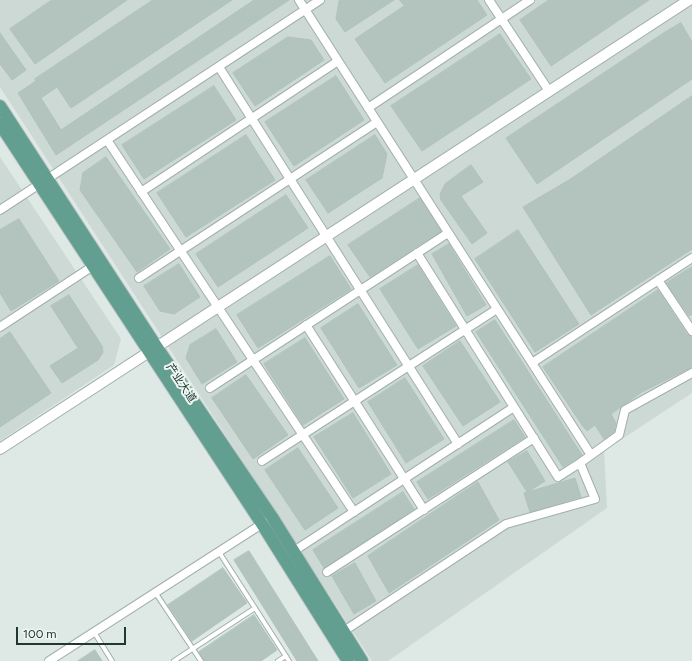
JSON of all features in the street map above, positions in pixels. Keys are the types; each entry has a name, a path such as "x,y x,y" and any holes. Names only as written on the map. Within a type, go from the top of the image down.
{"main road":[{"name":"产业大道","path":"0,106 93,266 152,349"},
{"name":"产业大道","path":"0,124 44,181 152,349 267,520 348,661"},
{"name":"产业大道","path":"267,520 294,551 362,661"}],"street":[{"path":"299,0 591,455"},
{"path":"0,210 320,0"},
{"path":"489,0 549,90"},
{"path":"368,108 530,0"},
{"path":"0,449 217,306 689,0"},
{"path":"141,192 338,61"},
{"path":"218,67 458,444"},
{"path":"139,278 377,122"},
{"path":"107,140 354,512"},
{"path":"210,388 448,233"},
{"path":"417,253 558,477 618,435 625,410 692,373"},
{"path":"532,363 692,258"},
{"path":"0,327 93,266"},
{"path":"658,280 692,331"},
{"path":"262,461 497,308"},
{"path":"306,325 424,510"},
{"path":"294,551 514,407"},
{"path":"327,572 534,438"},
{"path":"344,631 506,524 595,499 580,463"},
{"path":"49,661 267,520"}],"lane":[{"path":"218,552 289,661"},
{"path":"156,592 202,661"},
{"path":"174,661 255,608"},
{"path":"94,632 112,661"},
{"path":"278,661 286,656"}],"shaded area":[{"path":"0,0 692,0 692,393 604,451 607,508 388,661 372,661 0,87"},
{"path":"0,157 121,339 114,365 0,441"}],"building":[{"path":"52,0 127,0 35,64 10,29"},
{"path":"153,0 232,0 71,108 57,87 41,98 61,130 254,0 289,0 56,155 18,93 36,81 35,79"},
{"path":"394,0 345,32 336,19 339,1"},
{"path":"400,0 477,0 487,15 385,83 355,39 404,6"},
{"path":"549,0 649,0 551,66 520,20"},
{"path":"681,23 692,42 692,79 537,184 506,138 665,32"},
{"path":"0,33 26,70 12,80 0,64"},
{"path":"500,34 531,79 422,151 391,106"},
{"path":"288,37 311,40 324,60 255,106 233,73"},
{"path":"336,76 364,120 294,166 265,122"},
{"path":"214,86 236,120 144,179 122,145"},
{"path":"692,96 692,249 591,315 523,207 569,180"},
{"path":"246,135 275,180 186,237 157,193"},
{"path":"375,135 387,154 382,178 328,213 306,180"},
{"path":"106,157 170,249 137,272 80,190 83,173"},
{"path":"471,165 483,182 461,196 487,233 472,244 441,200 440,194 445,184"},
{"path":"286,195 308,228 218,287 196,254"},
{"path":"420,198 441,231 370,277 348,245"},
{"path":"19,219 59,281 11,311 0,293 0,230"},
{"path":"518,230 579,324 535,352 475,259"},
{"path":"449,244 486,305 467,316 432,254"},
{"path":"330,256 351,289 258,348 237,315"},
{"path":"179,264 200,297 174,314 160,311 144,286"},
{"path":"418,265 456,326 418,349 380,289"},
{"path":"692,267 692,314 689,316 666,283"},
{"path":"658,290 687,334 692,337 692,367 642,392 611,414 616,423 614,432 604,439 595,425 587,431 543,367"},
{"path":"69,295 102,346 103,352 98,360 62,383 50,366 78,348 51,306"},
{"path":"358,304 397,365 359,388 321,328"},
{"path":"495,320 582,455 563,467 476,332"},
{"path":"216,329 237,362 202,384 186,358 190,345"},
{"path":"10,332 51,393 0,427 0,339"},
{"path":"305,338 344,399 303,425 264,364"},
{"path":"460,341 500,402 463,426 423,366"},
{"path":"246,375 288,435 253,459 212,398"},
{"path":"405,378 444,439 406,463 368,402"},
{"path":"353,413 391,474 353,498 314,437"},
{"path":"514,420 525,437 428,499 417,482"},
{"path":"298,448 338,508 305,530 265,470"},
{"path":"527,451 545,481 528,492 575,478 581,497 530,512 524,493 527,492 508,462"},
{"path":"478,482 499,520 389,593 368,556"},
{"path":"403,492 414,509 324,568 313,550"},
{"path":"249,551 318,661 297,661 234,560"},
{"path":"355,563 376,601 354,614 332,576"},
{"path":"223,568 247,603 192,641 168,605"},
{"path":"254,615 277,650 261,661 204,661 199,652"},
{"path":"95,650 102,661 78,661"}]}
